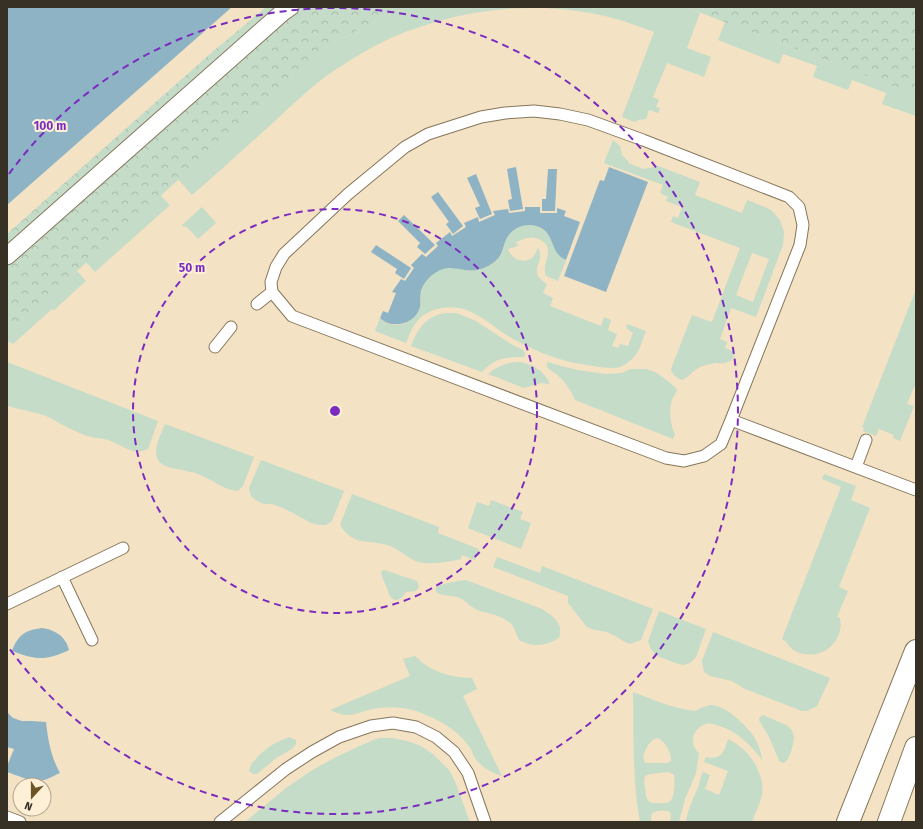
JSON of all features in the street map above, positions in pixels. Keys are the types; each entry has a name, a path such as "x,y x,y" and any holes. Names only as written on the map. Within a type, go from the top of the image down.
{"street":[{"path":"7,256 290,7"},
{"path":"848,822 916,651"},
{"path":"889,822 916,748"}],"lane":[{"path":"534,110 588,120 789,197 799,208 803,225 800,245 732,420 721,444 704,456 684,461 666,458 292,316 272,292 271,282 276,267 284,254 348,194 405,147 428,134 481,117 534,110"},
{"path":"257,304 272,292"},
{"path":"215,347 231,327"},
{"path":"732,420 916,490"},
{"path":"856,467 866,440"},
{"path":"7,604 123,548"},
{"path":"62,577 92,640"},
{"path":"220,822 286,769 312,752 339,737 371,726 393,723 416,727 436,737 454,752 468,773 484,822"},
{"path":"7,817 20,822"}],"green space":[{"path":"266,7 407,7 361,28 313,59 7,332 7,234 210,54"},
{"path":"407,7 684,7 700,13 687,48 711,57 704,77 667,63 653,97 659,100 656,107 660,108 658,113 649,110 646,119 634,122 622,117 654,32 605,16 562,9 518,8 453,17 411,30 390,39 366,51 335,70 304,94 192,195 178,179 216,147 241,122 313,59 361,28"},
{"path":"684,7 916,7 916,95 701,13"},
{"path":"725,22 916,95 916,116 882,104 886,93 852,80 848,90 813,77 817,66 783,54 779,64 718,40"},
{"path":"613,140 620,146 622,155 629,163 633,165 644,169 658,166 700,182 695,195 742,213 747,200 771,210 780,220 784,232 783,245 756,317 731,308 720,339 727,342 725,348 735,352 730,361 700,367 682,380 672,373 671,369 692,315 712,322 740,248 671,222 673,216 678,218 682,207 666,201 668,197 660,193 663,185 604,163","holes":["752,253 769,259 753,302 736,295"]},
{"path":"160,195 170,205 95,272 86,262"},
{"path":"202,207 216,223 198,239 187,227 181,226"},
{"path":"523,225 535,226 545,231 552,240 559,256 566,260 558,281 546,276 545,265 548,256 548,249 545,243 540,239 526,238 516,242 518,246 508,249 515,258 526,261 533,257 538,248 540,257 537,270 538,275 547,284 543,293 553,298 550,306 601,326 604,317 611,320 608,330 617,334 612,346 618,348 620,344 628,346 633,333 626,328 627,324 646,331 637,353 624,365 615,368 599,367 557,358 524,345 479,316 468,310 460,308 443,308 427,313 411,330 406,343 375,331 380,318 392,325 397,325 408,322 414,317 419,311 421,291 424,285 433,274 440,270 451,268 472,271 494,263 503,250 505,241 515,229"},
{"path":"77,271 86,281 13,344 7,341 7,332"},
{"path":"916,289 916,383 907,404 914,406 900,441 893,438 894,435 879,429 876,436 863,431 864,428 862,427"},
{"path":"446,313 456,313 474,320 523,350 525,356 501,359 491,364 482,372 411,346 420,328 428,320"},
{"path":"7,362 158,421 148,449 142,451 132,451 108,440 84,435 43,415 7,406"},
{"path":"520,362 538,369 548,379 550,384 541,383 524,388 488,374 503,365"},
{"path":"548,362 578,370 605,374 622,373 631,369 646,369 655,372 676,388 677,391 672,399 670,408 670,417 675,434 673,439 575,400 570,389 565,383 548,368"},
{"path":"165,424 254,457 243,486 238,491 227,489 196,473 162,464 158,460 156,450"},
{"path":"261,460 344,491 332,521 326,525 311,523 283,508 272,504 264,504 251,496 249,488"},
{"path":"824,474 856,486 851,500 870,508 839,587 848,591 837,617 840,618 838,635 834,643 821,652 804,654 793,650 782,639 841,487 822,479"},
{"path":"352,494 439,527 438,533 479,549 475,560 462,555 461,559 447,562 423,563 414,560 390,546 380,543 360,541 351,537 340,525"},
{"path":"491,500 523,512 520,519 531,523 521,549 468,528 477,502 489,506"},
{"path":"497,557 540,573 542,566 653,609 641,640 630,644 607,632 591,629 586,626 568,603 568,596 493,567"},
{"path":"384,570 417,581 419,587 416,591 406,592 399,599 395,600 390,596 382,576 381,572"},
{"path":"466,580 542,609 554,617 559,624 559,638 549,643 539,645 524,643 519,640 512,625 504,619 478,610 460,598 441,595 436,592 436,587 451,582"},
{"path":"659,611 706,629 696,657 690,663 684,665 678,664 657,656 650,647 648,641"},
{"path":"713,632 830,678 817,706 807,711 802,711 745,689 732,681 710,676 704,672 702,661"},
{"path":"415,656 427,666 441,673 472,678 477,689 463,696 502,776 484,767 475,758 471,749 466,743 452,729 416,711 397,707 384,707 347,715 330,710 410,676 403,659"},
{"path":"633,692 664,704 688,710 696,711 702,707 710,705 728,711 734,715 752,734 759,747 762,760 753,748 730,730 712,724 702,725 694,733 693,737 693,744 699,753 696,773 685,799 679,822 670,822 671,815 669,811 662,810 652,813 652,822 640,822 637,806 635,773","holes":["657,738 660,739 667,747 671,761 667,763 645,763 643,756 650,743","669,772 674,775 675,784 671,800 665,803 649,802 644,782 645,776"]},
{"path":"763,715 786,725 792,731 794,740 791,752 784,763 780,762 769,737 759,720"},
{"path":"289,737 296,740 296,744 293,748 275,759 257,774 253,774 249,771 250,766 262,752"},
{"path":"379,738 392,738 407,741 421,746 433,754 450,771 470,822 245,822 286,788 311,771 336,757"},
{"path":"728,739 746,752 758,769 762,783 762,793 752,822 686,822 689,808 703,772 710,775 705,789 719,795 728,771 704,762 706,757 711,758 722,754"}],"water":[{"path":"7,7 232,7 7,205"},
{"path":"516,167 523,209 510,211 508,200 512,199 507,169"},
{"path":"609,167 648,182 606,292 564,276 600,180 604,181"},
{"path":"548,169 557,169 555,211 542,211 542,199 546,199"},
{"path":"476,174 492,214 480,219 475,208 480,206 467,178"},
{"path":"438,192 463,226 453,234 446,224 449,222 431,197"},
{"path":"525,207 540,207 540,213 557,213 557,208 566,211 564,216 580,222 566,260 560,257 545,231 539,227 531,225 519,227 509,235 500,256 490,265 479,270 472,271 446,268 431,276 425,282 422,289 420,307 414,318 403,323 391,324 380,318 383,311 388,313 396,293 392,292 401,279 405,281 414,268 411,265 422,254 426,257 438,246 436,243 450,232 452,236 466,227 464,223 478,217 479,222 495,215 493,211 508,209 509,213 525,211"},
{"path":"404,215 435,245 425,254 417,247 420,243 398,221"},
{"path":"376,245 411,268 404,279 395,273 397,269 371,252"},
{"path":"42,628 52,630 61,636 69,650 47,658 35,658 12,651 17,641 23,634 31,630"},
{"path":"7,712 13,718 22,721 46,722 50,748 60,773 51,777 21,777 7,772 7,766 14,749 7,747"}]}
